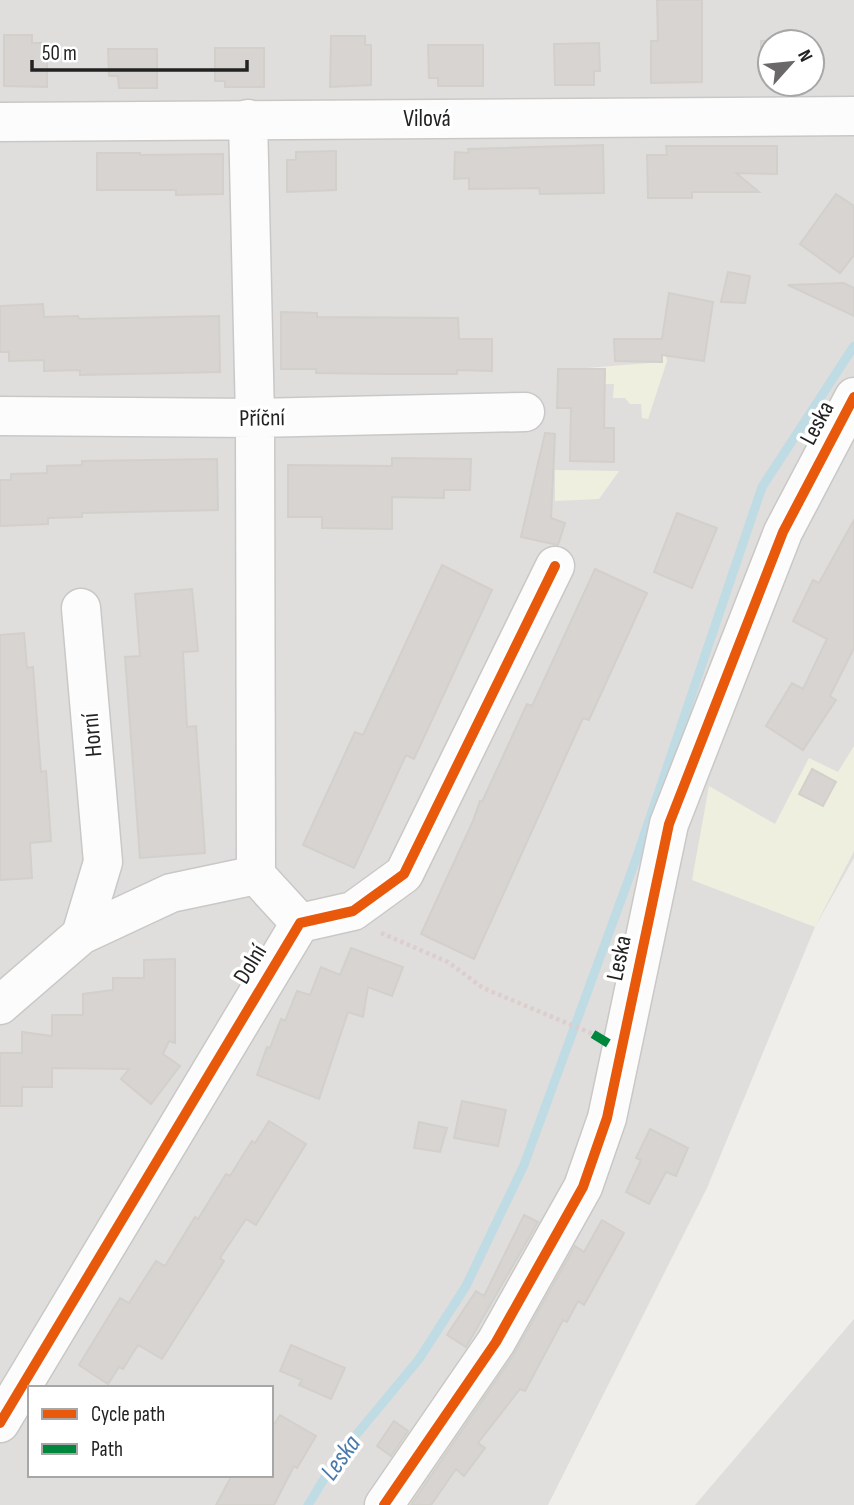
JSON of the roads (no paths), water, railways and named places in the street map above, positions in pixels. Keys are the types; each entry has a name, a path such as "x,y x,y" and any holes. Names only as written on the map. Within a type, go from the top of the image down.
{"street":[{"name":"Vilová","path":"0,122 854,116"},
{"path":"248,119 255,418 256,875 300,923 353,911 404,874 555,566"},
{"name":"Leska","path":"384,1505 496,1342 583,1187 607,1118 669,824 783,532 854,397"},
{"name":"Příční","path":"0,416 255,418 525,412"},
{"name":"Horní","path":"81,608 103,862 81,935"},
{"path":"103,862 116,884 133,899 148,904"},
{"path":"0,1005 81,935 172,893 256,875"},
{"name":"Dolní","path":"0,1423 300,923"}],"waterway":[{"name":"Leska","path":"308,1505 337,1458 419,1359 466,1286 524,1165 636,859 762,487 854,346"}]}
